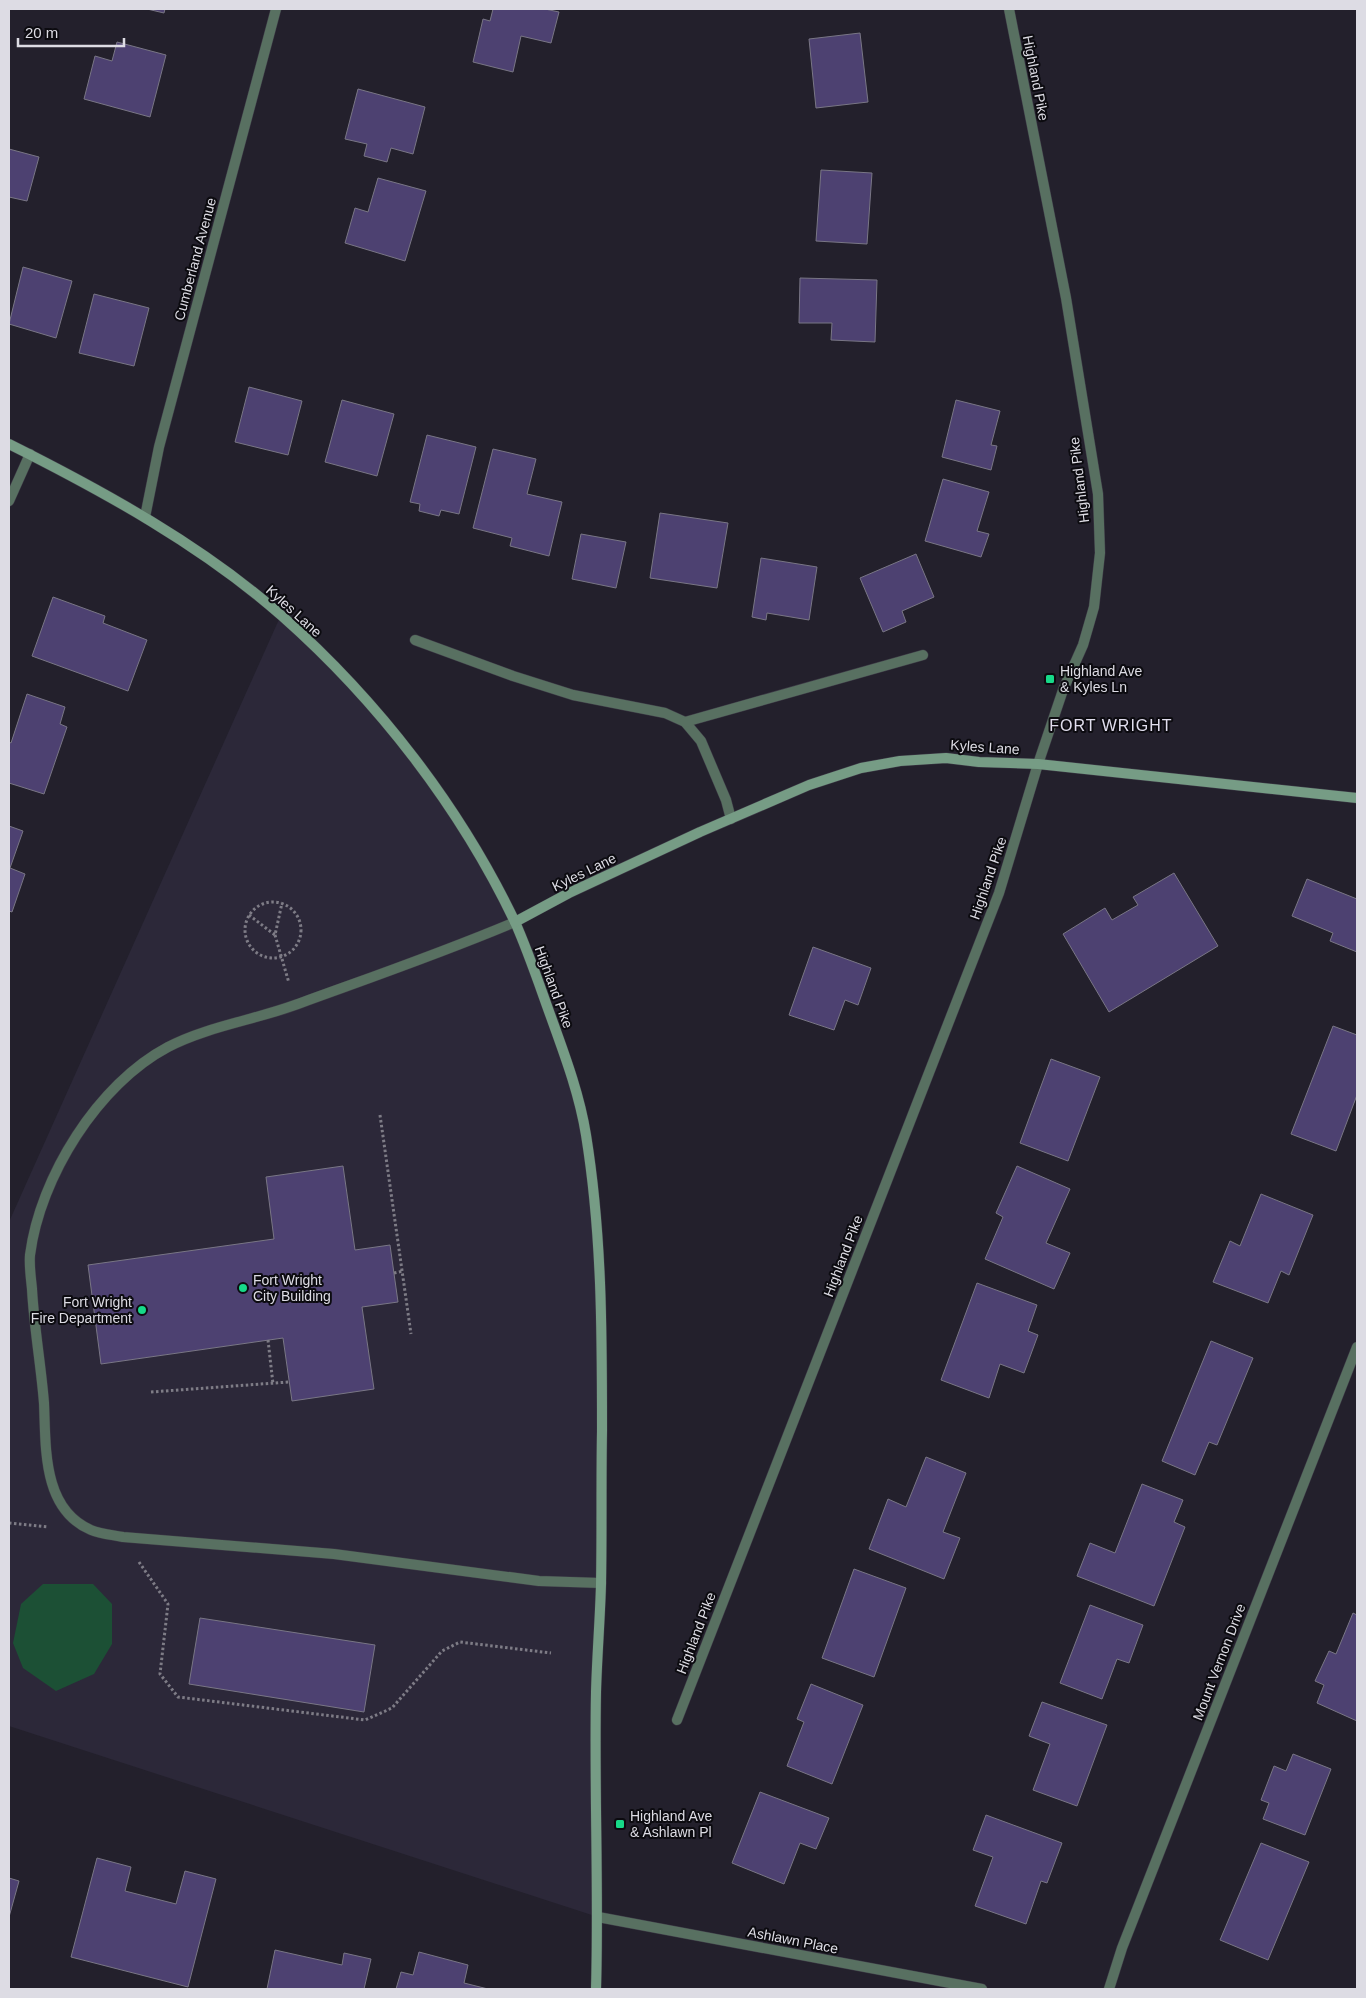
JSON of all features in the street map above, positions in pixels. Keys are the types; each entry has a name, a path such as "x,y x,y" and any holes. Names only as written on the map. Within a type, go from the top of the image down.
{"main road":[{"name":"Kyles Lane","path":"9,444 144,518 211,560 281,615 344,676 390,728 440,793 482,862 514,922 731,818 809,785 861,768 900,761 946,758 979,762 1038,764 1357,798"},
{"name":"Highland Pike","path":"514,922 536,973 571,1073 585,1129 594,1193 602,1308 601,1583 596,1692 598,1917 596,1989"}],"street":[{"name":"Cumberland Avenue","path":"144,518 159,447 276,9"},
{"name":"Highland Pike","path":"677,1720 999,893 1038,764 1063,690 1083,645 1094,607 1100,553 1098,502 1066,298 1009,9"},
{"path":"9,501 30,454"},
{"path":"415,640 513,676 573,695 665,713 685,722 701,741 726,800 731,818"},
{"path":"685,722 923,655"},
{"path":"514,922 460,945 296,1005 208,1032 169,1047 133,1070 89,1116 62,1158 46,1192 30,1256 33,1317 42,1376 47,1463 56,1495 74,1520 92,1530 123,1537 334,1554 539,1581 601,1583"},
{"name":"Mount Vernon Drive","path":"1109,1989 1130,1930 1357,1347"},
{"name":"Ashlawn Place","path":"598,1917 982,1989"}],"path":[{"path":"273,901 282,903 296,913 302,930 300,939 290,954 282,958 267,958 254,952 248,944 245,924 255,908 273,901"},
{"path":"282,903 275,935 296,1005"},
{"path":"249,915 275,935"},
{"path":"380,1115 412,1334"},
{"path":"394,1273 403,1271"},
{"path":"268,1340 273,1384"},
{"path":"151,1392 288,1382"},
{"path":"9,1523 92,1530"},
{"path":"137,1559 168,1604 160,1674 178,1697 365,1720 392,1708 442,1651 460,1642 551,1653"}],"shaded area":[{"path":"281,615 344,676 440,793 515,922 585,1129 602,1308 598,1917 9,1726 9,1222"}],"green space":[{"path":"43,1584 93,1584 112,1604 112,1644 94,1674 56,1691 23,1668 13,1643 21,1604"}],"building":[{"path":"147,9 165,9 164,13"},
{"path":"493,9 545,9 559,12 551,43 521,36 513,72 473,62 483,19 490,21"},
{"path":"860,33 868,102 816,108 809,39"},
{"path":"117,42 166,55 150,117 84,99 95,56 112,61"},
{"path":"358,89 425,107 413,154 391,148 387,162 364,156 367,144 345,139"},
{"path":"9,149 39,157 27,201 9,197"},
{"path":"821,170 872,173 867,244 816,241"},
{"path":"378,178 426,191 405,261 345,243 355,208 368,212"},
{"path":"23,267 72,281 56,338 9,324"},
{"path":"800,278 877,280 875,342 831,340 832,323 799,323"},
{"path":"94,294 149,308 134,366 79,353"},
{"path":"249,387 302,401 288,455 235,442"},
{"path":"342,400 394,414 377,476 325,462"},
{"path":"956,400 1000,411 991,445 997,446 991,470 942,457"},
{"path":"427,435 476,447 459,514 441,510 439,516 419,511 420,504 410,502"},
{"path":"493,449 536,459 527,494 562,502 549,556 510,546 512,538 473,528"},
{"path":"943,479 989,492 977,531 989,534 981,557 925,541"},
{"path":"660,513 728,523 717,588 650,578"},
{"path":"581,534 626,542 616,588 572,579"},
{"path":"916,554 934,597 902,611 906,622 883,632 860,578"},
{"path":"761,558 817,567 809,620 767,613 766,620 752,617"},
{"path":"53,597 105,616 103,623 147,640 128,691 32,656"},
{"path":"27,694 65,707 60,724 67,727 44,794 9,783 9,742 11,743"},
{"path":"9,826 23,831 10,868 25,874 12,912 9,911"},
{"path":"1174,873 1218,946 1109,1012 1063,934 1105,908 1112,920 1138,905 1133,897"},
{"path":"1307,879 1357,899 1357,952 1330,941 1333,933 1292,916"},
{"path":"813,947 871,968 858,1005 845,1000 834,1030 789,1015"},
{"path":"1333,1026 1357,1035 1357,1095 1336,1151 1291,1134"},
{"path":"1051,1059 1100,1077 1068,1161 1020,1143"},
{"name":"Fort Wright City Building","path":"343,1166 355,1250 390,1245 398,1302 362,1307 374,1389 292,1401 283,1338 101,1364 88,1265 274,1239 266,1177"},
{"path":"1017,1166 1070,1189 1046,1243 1070,1253 1054,1289 985,1259 1003,1217 996,1213"},
{"path":"1261,1194 1313,1215 1289,1275 1281,1271 1268,1303 1213,1282 1230,1241 1240,1246"},
{"path":"977,1283 1037,1305 1028,1331 1038,1335 1024,1373 1000,1364 989,1398 941,1380"},
{"path":"1211,1341 1253,1358 1217,1445 1209,1442 1195,1475 1162,1461"},
{"path":"926,1457 966,1473 943,1532 960,1538 944,1579 869,1549 888,1499 906,1507"},
{"path":"1142,1484 1183,1500 1174,1522 1185,1527 1154,1606 1077,1576 1090,1543 1115,1553"},
{"path":"854,1569 906,1588 874,1677 822,1658"},
{"path":"1090,1605 1143,1625 1129,1663 1117,1659 1102,1699 1060,1683"},
{"path":"1353,1613 1357,1615 1357,1721 1317,1703 1324,1685 1315,1681 1329,1651 1336,1654"},
{"path":"200,1618 375,1645 364,1712 189,1684"},
{"path":"811,1684 863,1705 832,1784 787,1766 804,1722 797,1719"},
{"path":"1042,1702 1107,1725 1077,1806 1033,1790 1050,1744 1029,1736"},
{"path":"1293,1754 1331,1769 1305,1835 1263,1819 1269,1803 1261,1800 1274,1766 1286,1771"},
{"path":"760,1792 829,1818 816,1849 800,1843 784,1884 732,1863"},
{"path":"986,1815 1062,1843 1047,1883 1041,1881 1026,1924 975,1906 993,1857 973,1850"},
{"path":"1261,1843 1309,1862 1268,1960 1220,1940"},
{"path":"97,1858 131,1867 125,1891 176,1904 185,1871 216,1879 188,1987 71,1957"},
{"path":"9,1878 19,1881 9,1917"},
{"path":"275,1950 342,1965 344,1953 371,1959 364,1989 267,1989"},
{"path":"419,1952 468,1965 464,1983 488,1989 396,1989 401,1972 413,1975"}],"place":[{"name":"Highland Ave & Kyles Ln","path":"1050,679"},
{"name":"Fort Wright City Building","path":"243,1288"},
{"name":"Fort Wright Fire Department","path":"142,1310"},
{"name":"Highland Ave & Ashlawn Pl","path":"620,1824"}],"district":[{"name":"FORT WRIGHT","path":"1111,725"}]}
